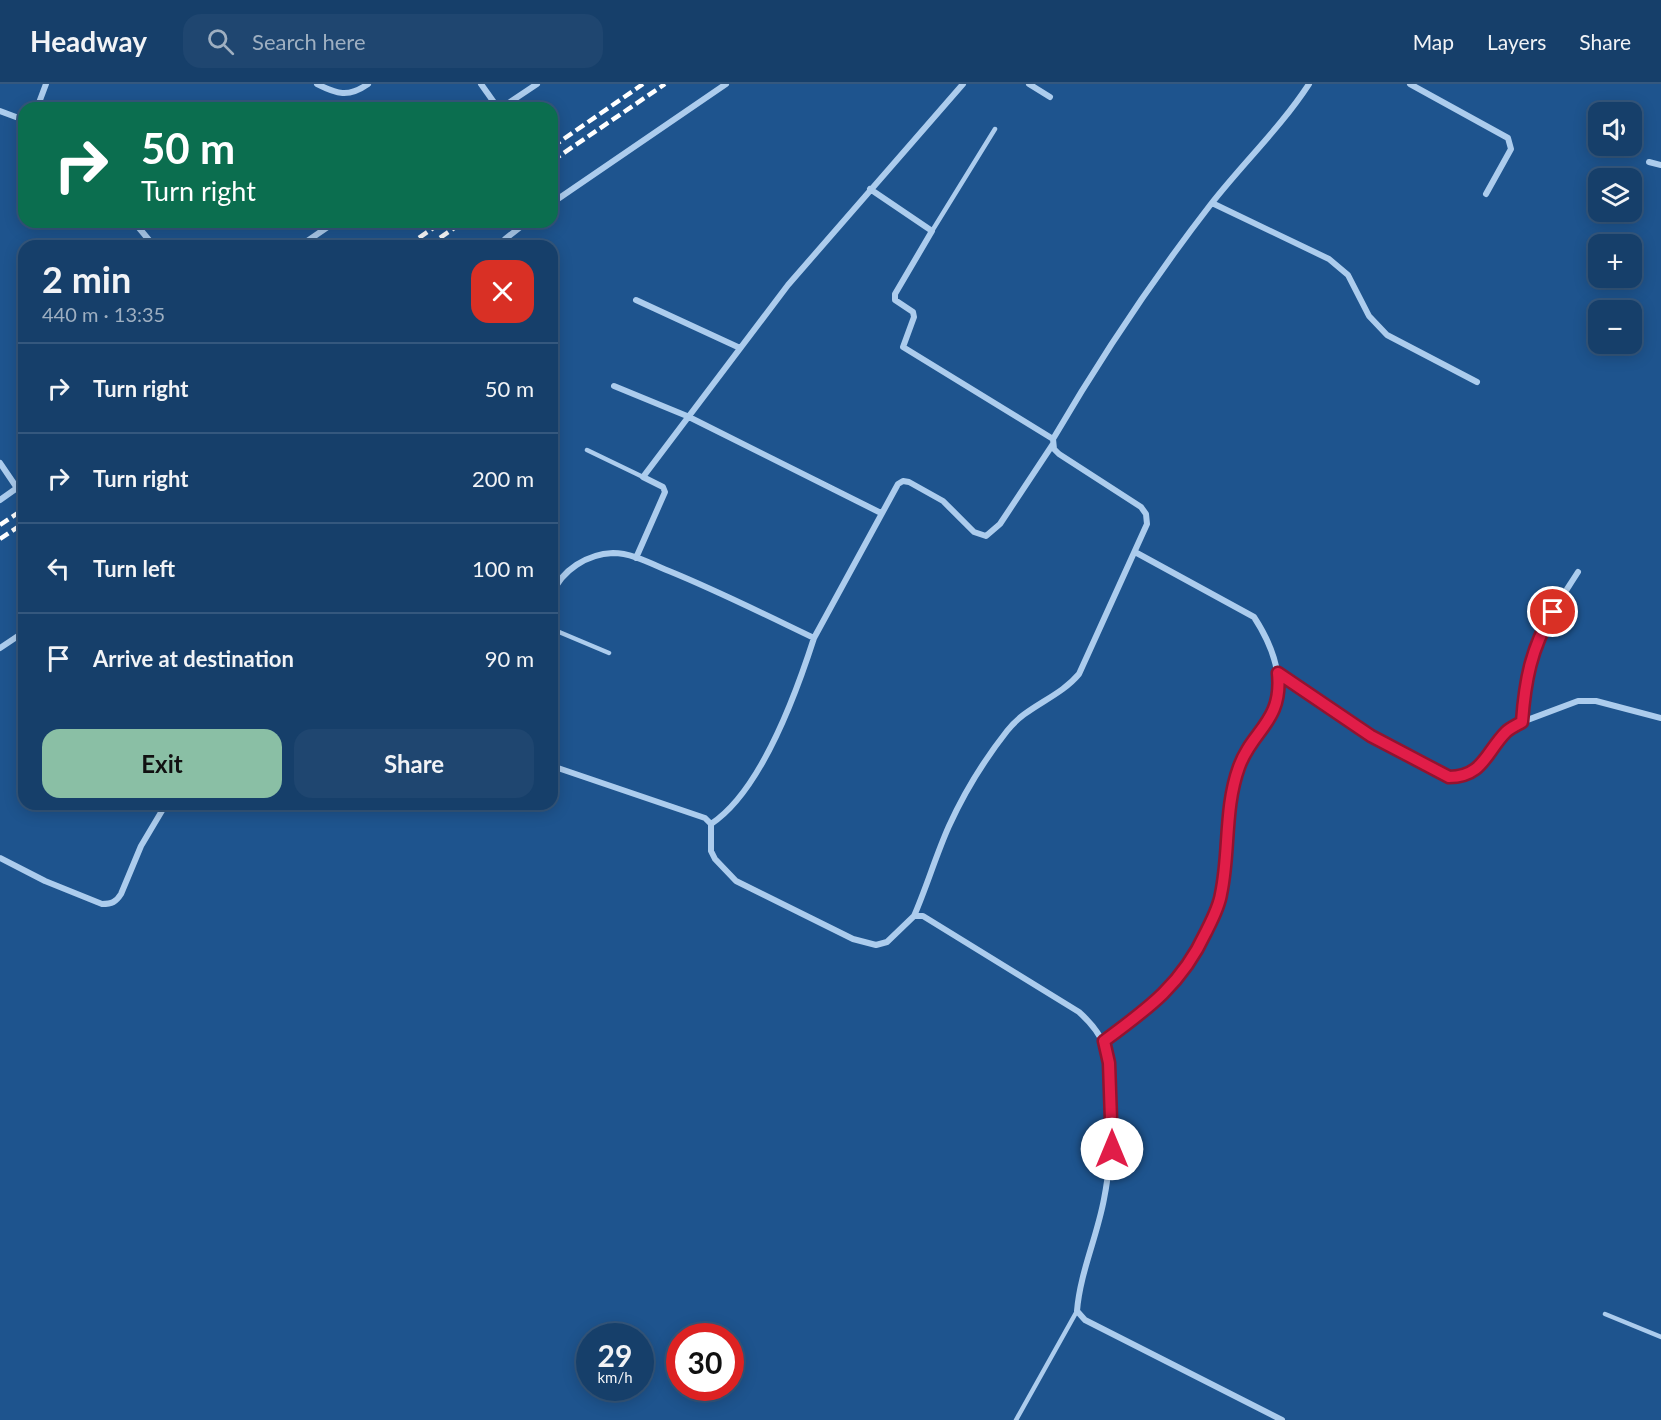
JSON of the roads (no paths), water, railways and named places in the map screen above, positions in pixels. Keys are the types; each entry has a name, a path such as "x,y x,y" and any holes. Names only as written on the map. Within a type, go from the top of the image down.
{"street":[{"path":"39,102 46,84"},
{"path":"317,84 344,95 353,93 368,84"},
{"path":"481,84 495,102"},
{"path":"509,102 537,84"},
{"path":"558,199 726,84"},
{"path":"636,558 665,492 663,487 643,477 788,285 963,84"},
{"path":"1029,84 1050,97"},
{"path":"711,824 729,813 780,730 814,638 893,490 903,481 943,501 974,532 986,536 1000,524 1053,442 1108,346 1212,203 1296,104 1309,84"},
{"path":"1410,84 1508,138 1511,149 1486,194"},
{"path":"0,111 18,118"},
{"path":"1649,162 1661,165"},
{"path":"711,824 711,851 715,859 736,881 853,939 876,945 887,942 914,916 949,826 970,787 1007,730 1020,717 1065,688 1079,674 1147,524 1146,514 1141,507 1059,454 1053,442 903,347 914,314 895,300 895,294 932,231 870,189"},
{"path":"1212,203 1329,259 1348,275 1369,316 1387,335 1477,382"},
{"path":"139,228 149,240"},
{"path":"309,240 326,228"},
{"path":"504,240 519,228"},
{"path":"636,300 740,348"},
{"path":"614,386 687,416 881,513"},
{"path":"0,463 17,488 0,500"},
{"path":"1104,1041 1152,1007 1171,988 1199,947 1215,914 1221,894 1234,784 1244,758 1271,716 1280,687 1278,673 1262,629 1254,617 1135,552"},
{"path":"558,586 571,568 593,557 613,553 636,558 702,585 814,638"},
{"path":"1522,722 1526,677 1531,656 1540,632 1578,572"},
{"path":"0,648 18,636"},
{"path":"1278,673 1371,736 1449,777 1463,777 1476,770 1506,731 1522,722 1578,701 1596,701 1661,718"},
{"path":"558,768 696,813 711,824"},
{"path":"0,858 45,881 102,904 109,904 116,901 121,894 141,846 162,810"},
{"path":"914,916 934,921 1079,1012 1095,1026 1104,1041 1109,1063 1112,1149 1104,1201 1079,1294 1077,1311 1085,1320 1282,1420"}],"lane":[{"path":"932,231 995,129"},
{"path":"587,450 643,477"},
{"path":"558,632 609,653"},
{"path":"1016,1420 1077,1311"},
{"path":"1605,1314 1661,1338"}],"railway":[{"path":"558,143 643,84"},
{"path":"558,157 665,84"},
{"path":"416,240 433,228"},
{"path":"437,240 454,228"},
{"path":"0,525 18,513"},
{"path":"0,539 18,527"}]}
